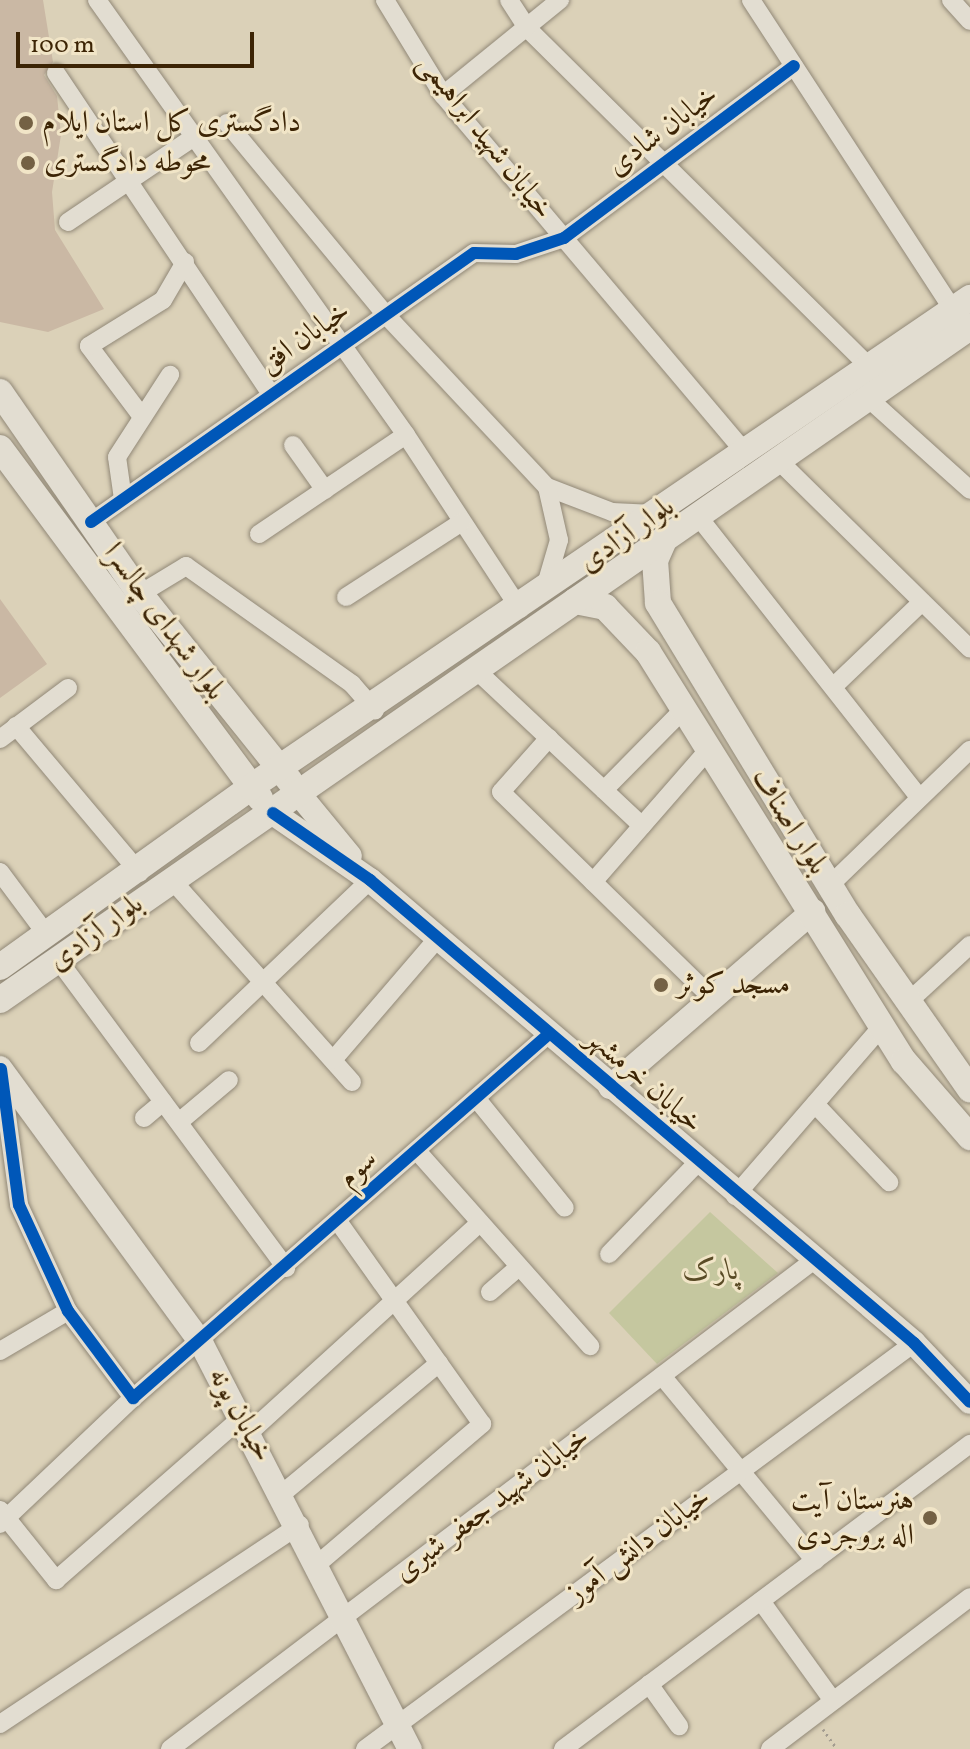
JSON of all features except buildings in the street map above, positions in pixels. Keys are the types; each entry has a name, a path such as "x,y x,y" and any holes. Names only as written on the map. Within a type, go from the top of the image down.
{"main road":[{"name":"بلوار آزادی","path":"0,967 140,873 280,768 475,669 575,601 746,453 868,366 964,312"},
{"name":"بلوار آزادی","path":"0,1000 299,794 366,725 520,609 661,526 697,515 868,398 964,312"},
{"name":"بلوار شهدای چالسرا","path":"0,392 140,594 224,704 299,794"},
{"name":"بلوار شهدای چالسرا","path":"0,448 197,720 273,813"},
{"name":"بلوار اصناف","path":"661,526 653,581 668,622 829,886 907,1003 970,1089"},
{"name":"بلوار اصناف","path":"575,601 605,607 639,641 813,911 904,1061 970,1137"},
{"path":"639,641 647,621 668,622"},
{"path":"197,720 215,721 224,704"},
{"path":"176,844 193,849 182,872"}],"street":[{"path":"97,0 406,435 520,609"},
{"name":"خیابان شهید ابراهیمی","path":"385,0 443,95 746,453"},
{"path":"509,0 527,28 666,162 868,366"},
{"path":"443,95 560,0"},
{"path":"751,0 964,312"},
{"path":"951,0 970,21"},
{"name":"خیابان شادی","path":"564,238 794,66"},
{"path":"56,73 132,180 271,394"},
{"path":"227,123 385,314 547,487 612,512 661,526"},
{"path":"68,222 194,137"},
{"name":"خیابان افق","path":"91,522 474,253 516,254 564,238"},
{"path":"140,414 89,346 163,300 185,262"},
{"path":"123,499 117,457 140,414 170,375"},
{"path":"868,398 970,490"},
{"path":"259,534 406,435"},
{"path":"293,445 325,490"},
{"path":"778,460 970,649"},
{"path":"543,593 559,540 547,487"},
{"path":"697,515 920,798"},
{"path":"346,597 462,522"},
{"path":"140,594 186,566 352,684 366,725"},
{"path":"833,687 922,602"},
{"path":"475,669 642,826"},
{"path":"0,739 68,688"},
{"path":"604,790 684,709"},
{"path":"16,726 140,873"},
{"path":"549,738 501,792 709,995"},
{"path":"593,882 709,749"},
{"path":"829,886 970,750"},
{"name":"خیابان خرمشهر","path":"299,794 370,880"},
{"name":"خیابان خرمشهر","path":"273,813 370,880 735,1196 914,1343 970,1402"},
{"path":"0,872 47,935"},
{"path":"182,872 263,982 352,1082"},
{"path":"199,1043 370,880"},
{"path":"610,1087 709,995 813,911"},
{"path":"333,1060 438,938"},
{"path":"907,1003 970,945"},
{"path":"59,961 286,1268"},
{"path":"735,1196 883,1025"},
{"name":"سوم","path":"133,1398 201,1343 549,1034"},
{"path":"0,1068 19,1205 68,1311 133,1398 2,1518 56,1580 394,1301 480,1223"},
{"name":"خیابان پونه","path":"0,1068 201,1343 320,1562 410,1749"},
{"path":"179,1122 229,1080"},
{"path":"476,1098 565,1208"},
{"path":"144,1118 163,1102"},
{"path":"815,1104 889,1182"},
{"path":"417,1151 590,1346"},
{"path":"609,1254 698,1162"},
{"path":"320,1562 482,1424 338,1221"},
{"name":"خیابان شهید جعفر شیری","path":"170,1749 813,1261"},
{"path":"490,1292 519,1267"},
{"path":"0,1351 68,1311"},
{"name":"خیابان دانش آموز","path":"365,1749 914,1343"},
{"path":"283,1493 439,1363"},
{"path":"662,1376 815,1561"},
{"path":"563,1749 970,1444"},
{"path":"0,1724 300,1525"},
{"path":"770,1749 970,1597"},
{"path":"761,1601 833,1701"},
{"path":"649,1684 679,1726"}],"path":[{"path":"813,1716 837,1749"}],"green space":[{"name":"پارک","path":"710,1212 778,1273 657,1364 609,1313"}],"cycle path":[{"path":"91,522 474,253 516,254 564,238 794,66"},
{"path":"273,813 370,880 914,1343 970,1402"},
{"path":"1,1069 19,1205 68,1311 133,1398 549,1034"}],"place":[{"name":"دادگستری کل استان ایلام","path":"26,123"},
{"name":"محوطه دادگستری","path":"28,163"},
{"name":"مسجد کوثر","path":"661,985"},
{"name":"هنرستان آیت اله بروجردی","path":"930,1518"}]}
